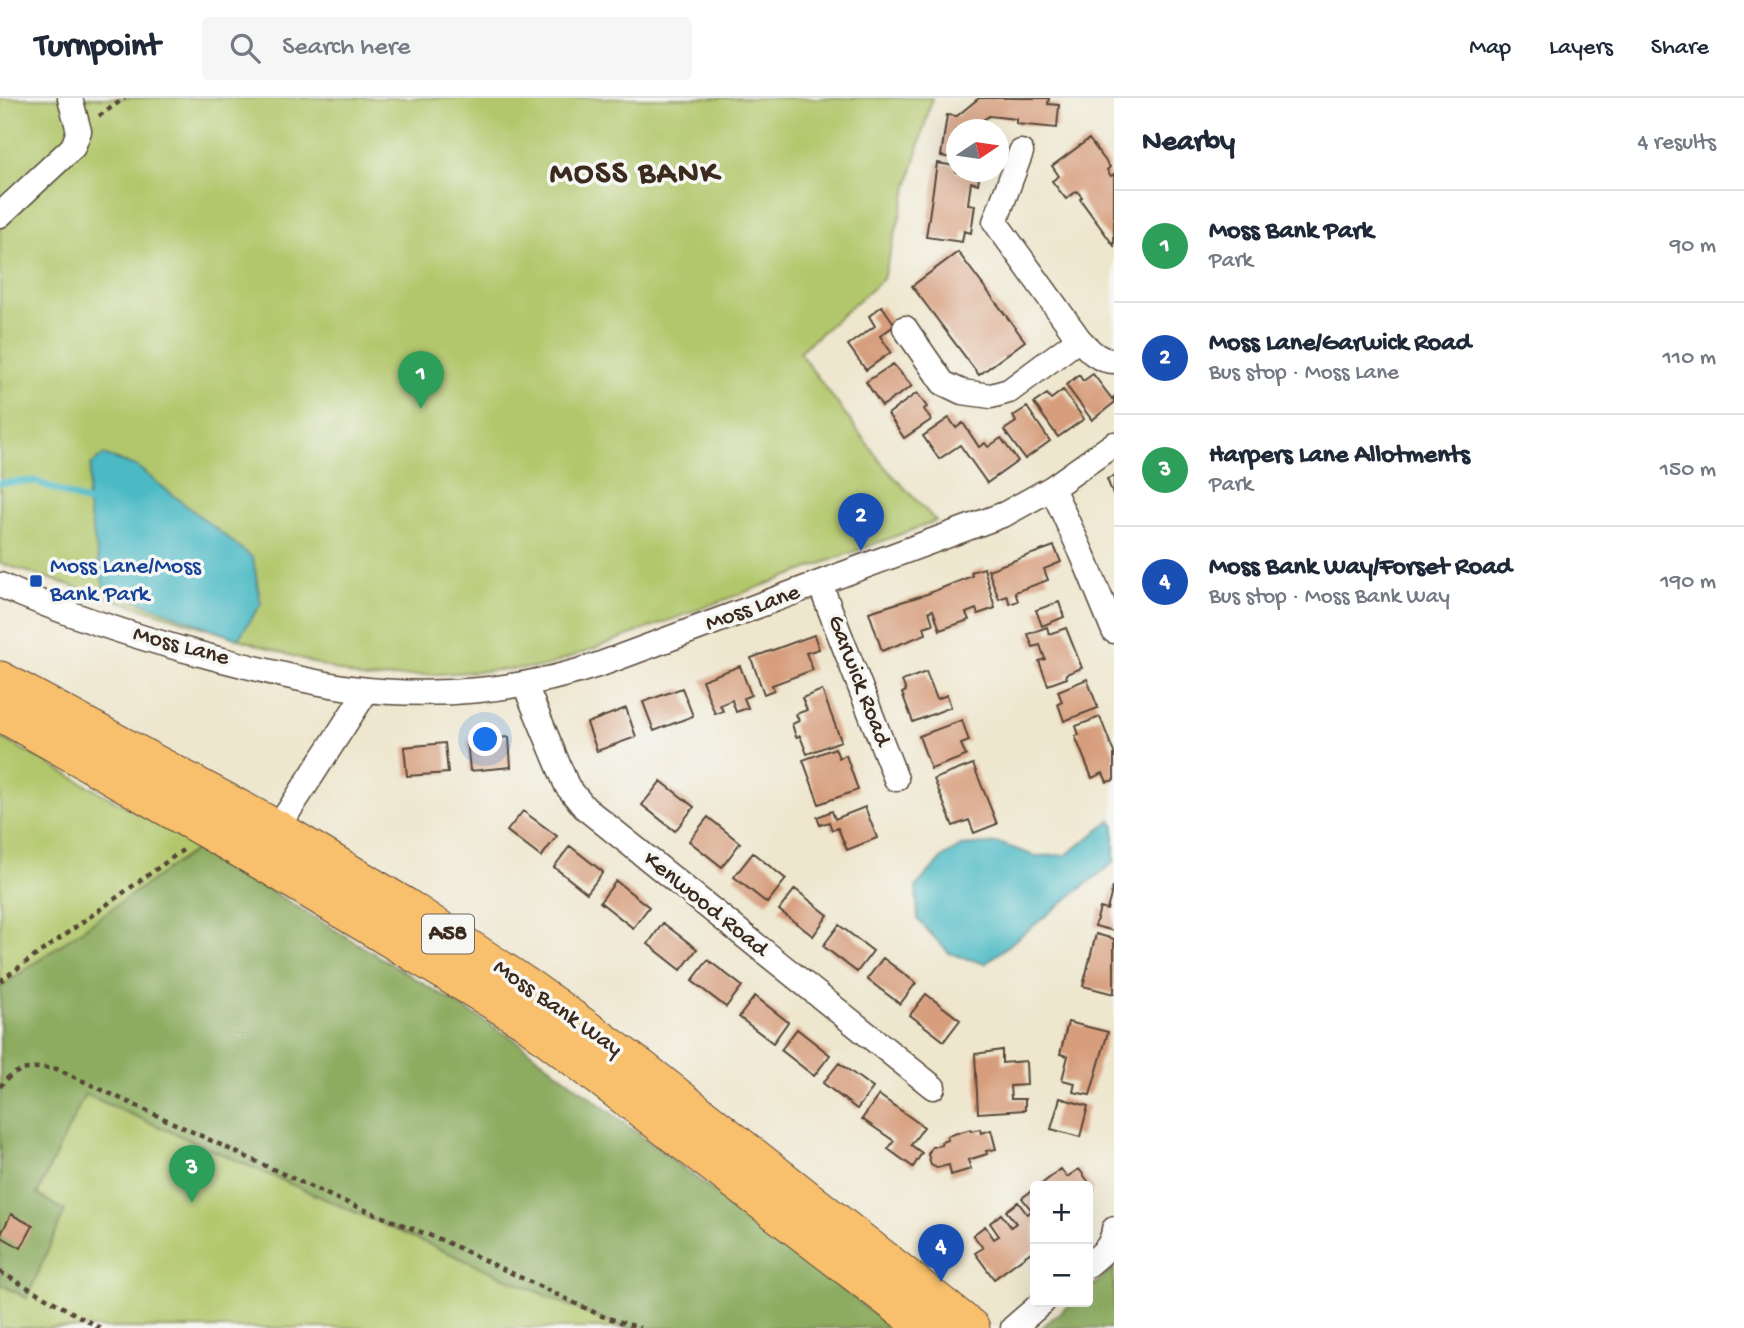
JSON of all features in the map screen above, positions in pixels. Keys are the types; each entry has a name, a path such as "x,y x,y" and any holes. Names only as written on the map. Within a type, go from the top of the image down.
{"highway":[{"name":"Moss Bank Way","path":"0,680 277,829 406,906 532,990 630,1060 971,1328"},
{"name":"Moss Bank Way","path":"0,712 209,831 525,1020 927,1328"}],"street":[{"path":"0,215 72,147 79,131 70,98"},
{"path":"1021,152 995,222 1079,339 1094,355 1109,361 1114,360"},
{"path":"905,328 943,383 962,392 991,396 1009,391 1079,339"},
{"name":"Moss Lane","path":"0,585 91,621 165,645 346,688 412,692 470,691 525,685 563,677 601,664 1005,514 1052,488 1114,444"},
{"path":"1052,488 1114,631"},
{"name":"Garwick Road","path":"820,584 895,779"},
{"name":"Kenwood Road","path":"525,685 567,786 585,808 933,1087"},
{"path":"277,829 367,690"},
{"path":"1093,1261 1108,1249 1113,1241 1114,1229"},
{"path":"1013,1328 1037,1307"}],"path":[{"path":"0,981 209,831"},
{"path":"0,1087 6,1078 21,1070 38,1067 57,1069 335,1198 444,1241 601,1316 640,1328"},
{"path":"0,1272 100,1328"}],"green space":[{"path":"0,98 932,98 883,279 799,352 884,466 936,521 544,667 365,679 0,563"},
{"path":"0,737 199,847 0,988"},
{"path":"199,847 514,1039 893,1328 630,1328 602,1320 85,1094 37,1194 65,1211 27,1298 0,1284 0,988"},
{"path":"84,1094 602,1320 630,1328 0,1328 0,1284 27,1298 37,1195"},
{"path":"1114,1268 1114,1328 1041,1328 1067,1307 1093,1307 1093,1286"}],"water":[{"path":"103,455 136,466 253,558 261,604 238,639 104,588 87,502 91,465"},
{"path":"1111,821 1114,825 1114,862 985,964 949,953 918,920 916,886 943,857 961,846 999,843 1035,856 1066,855"}],"building":[{"path":"979,98 1049,98 1048,104 1059,105 1057,128 1016,124 1016,119 989,116 984,119 946,119 947,115 957,116"},
{"path":"946,122 946,157 941,156"},
{"path":"1089,139 1110,167 1107,170 1111,176 1114,174 1114,246 1077,191 1066,199 1052,181 1059,176 1052,166"},
{"path":"937,163 946,164 946,182 971,182 968,204 975,205 971,233 964,231 962,242 926,237"},
{"path":"958,252 1025,341 979,375 912,286"},
{"path":"882,306 895,325 880,336 891,352 866,370 848,345 875,326 869,316"},
{"path":"893,364 912,386 882,406 866,382"},
{"path":"1093,374 1112,399 1114,397 1114,403 1092,420 1066,385 1079,375 1083,381"},
{"path":"1063,390 1084,419 1058,437 1034,403 1047,394 1051,399"},
{"path":"917,393 927,407 924,409 931,420 904,438 888,414"},
{"path":"1027,407 1050,441 1025,459 1004,430 1016,422 1013,416"},
{"path":"949,418 956,428 963,423 979,447 985,443 988,447 1001,438 1018,461 987,483 960,445 939,459 923,436"},
{"path":"1114,476 1114,497 1107,479"},
{"path":"1054,546 1061,562 1044,569 1048,580 1015,592 1018,601 1010,604 1007,596 999,599 988,570"},
{"path":"984,568 995,608 978,614 976,609 966,613 969,620 940,630 933,610 929,611 933,624 924,627 926,634 882,651 869,612 927,594 972,576 971,572"},
{"path":"1059,602 1064,617 1042,626 1036,610"},
{"path":"1047,627 1049,634 1066,628 1082,668 1066,674 1067,678 1048,685 1039,661 1045,659 1040,645 1033,647 1028,634"},
{"path":"814,635 819,649 806,653 813,670 772,685 774,690 764,694 751,658"},
{"path":"740,666 751,695 744,698 748,708 736,712 732,700 720,705 723,711 715,714 702,680"},
{"path":"926,672 937,699 947,695 951,707 913,722 902,693 906,691 902,681"},
{"path":"1087,679 1098,708 1064,721 1058,704 1062,702 1058,691"},
{"path":"682,688 693,716 654,731 643,702"},
{"path":"822,690 841,741 807,754 800,736 796,737 792,724 799,721 796,714 807,710 802,698"},
{"path":"626,708 636,737 597,751 587,723"},
{"path":"1100,717 1114,753 1114,780 1107,782 1103,773 1092,778 1075,736 1079,735 1076,726"},
{"path":"962,720 969,741 961,744 966,756 931,769 919,736"},
{"path":"509,737 511,767 470,771 467,740"},
{"path":"445,743 448,773 407,776 404,747"},
{"path":"835,748 839,758 846,755 858,790 819,804 803,760"},
{"path":"973,764 997,824 974,833 969,820 953,826 934,779"},
{"path":"661,781 694,807 675,831 642,805"},
{"path":"865,807 877,838 847,850 838,828 832,830 829,822 820,825 817,817 832,811 835,819"},
{"path":"523,811 557,836 541,857 507,831"},
{"path":"708,817 740,843 722,867 689,841"},
{"path":"570,846 603,872 587,893 554,867"},
{"path":"753,853 786,879 767,903 734,877"},
{"path":"616,881 649,907 633,928 600,902"},
{"path":"1113,887 1114,931 1095,926 1100,908 1107,910"},
{"path":"795,889 828,915 813,936 779,910"},
{"path":"663,923 697,949 681,970 648,944"},
{"path":"839,925 873,951 857,972 823,946"},
{"path":"1096,934 1114,939 1114,994 1083,986"},
{"path":"883,958 916,983 900,1004 867,979"},
{"path":"708,960 742,986 726,1007 692,981"},
{"path":"926,994 960,1020 944,1041 910,1015"},
{"path":"755,996 788,1022 773,1043 739,1017"},
{"path":"1068,1022 1108,1032 1090,1095 1073,1092 1075,1083 1062,1080 1068,1056 1060,1054"},
{"path":"797,1029 830,1055 814,1076 781,1050"},
{"path":"1002,1050 1002,1063 1026,1061 1027,1085 1010,1086 1011,1099 1025,1099 1025,1110 978,1113 975,1054"},
{"path":"839,1063 873,1088 857,1109 823,1083"},
{"path":"879,1095 924,1127 911,1145 922,1153 913,1167 888,1149 894,1141 862,1119"},
{"path":"1060,1098 1088,1106 1080,1137 1051,1129"},
{"path":"980,1129 981,1133 991,1130 996,1149 968,1160 971,1169 951,1175 949,1165 937,1168 931,1165 928,1154 932,1147 942,1145 941,1142 948,1140 947,1136"},
{"path":"1061,1169 1067,1177 1079,1169 1088,1181 1045,1181"},
{"path":"1030,1192 1030,1208 1022,1198"},
{"path":"1018,1202 1027,1214 1030,1212 1030,1253 994,1279 975,1253 983,1248 973,1235 985,1226 994,1239 999,1236 990,1223 1001,1214 1011,1227 1016,1223 1006,1211"},
{"path":"11,1214 33,1226 21,1248 0,1236"}],"waterway":[{"path":"0,483 35,481 87,502"}],"place":[{"name":"Moss Bank Park","path":"421,409"},
{"name":"Moss Lane/Garwick Road","path":"861,551"},
{"name":"Moss Lane/Moss Bank Park","path":"36,581"},
{"name":"Harpers Lane Allotments","path":"192,1203"},
{"name":"Moss Bank Way/Forset Road","path":"941,1282"}],"district":[{"name":"MOSS BANK","path":"635,175"}]}
